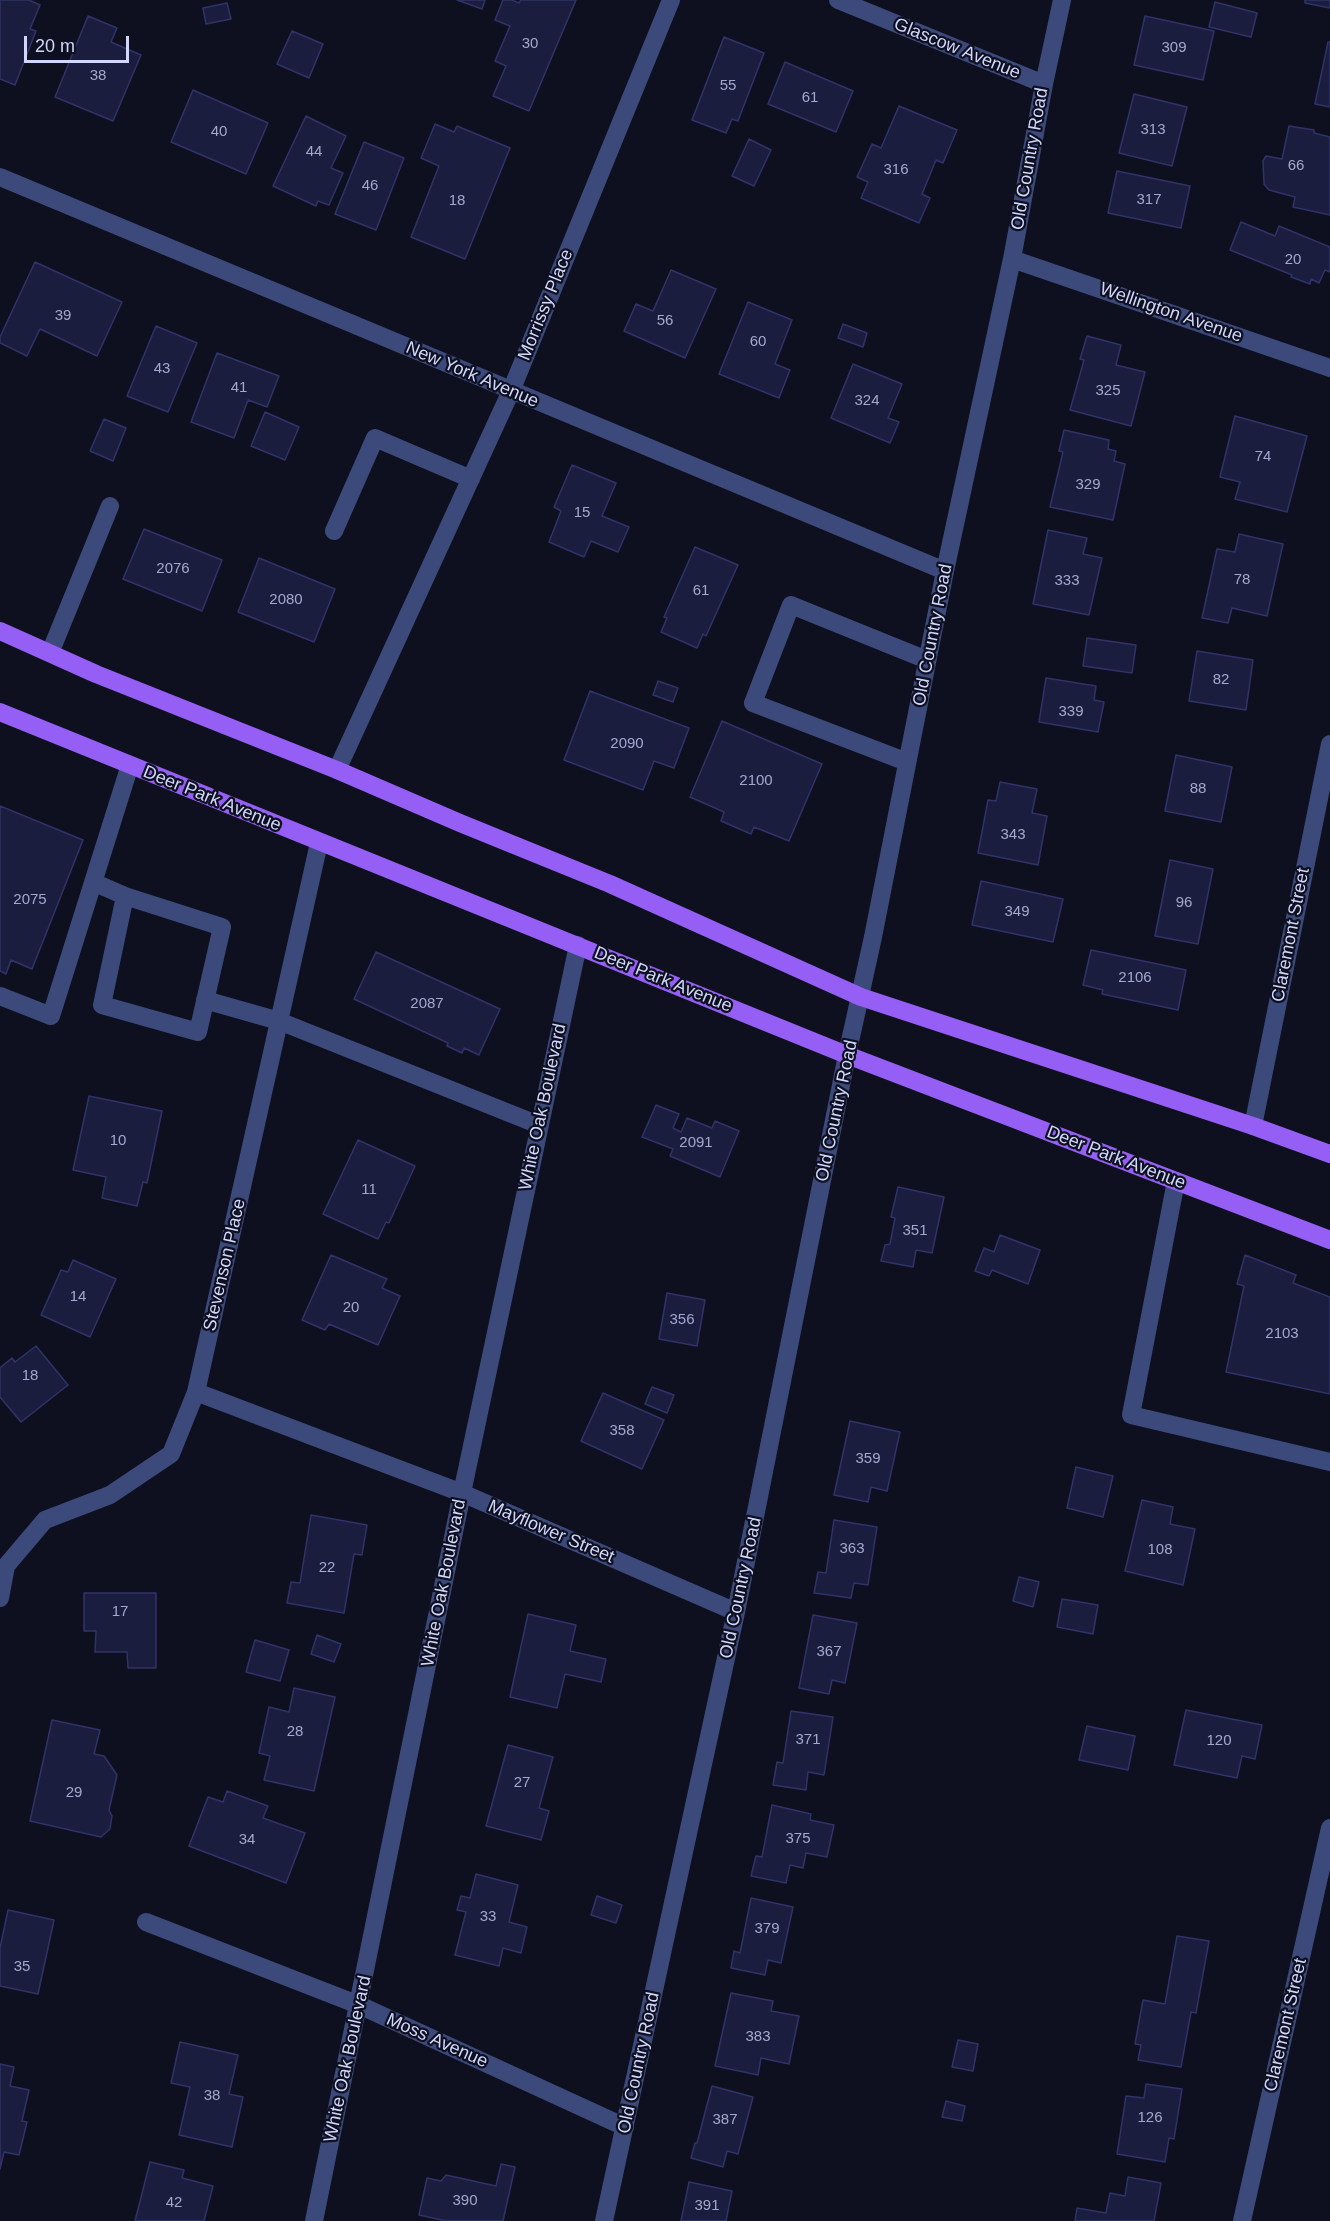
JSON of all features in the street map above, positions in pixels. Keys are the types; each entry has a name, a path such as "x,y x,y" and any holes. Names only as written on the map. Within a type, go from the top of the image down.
{"main road":[{"path":"0,631 96,674 337,770 610,884 861,997 1253,1126 1330,1154"},
{"name":"Deer Park Avenue","path":"0,712 319,843 848,1055 1330,1240"}],"street":[{"name":"Morrissy Place","path":"337,770 511,391 671,0"},
{"name":"Glascow Avenue","path":"838,0 1044,84"},
{"name":"Old Country Road","path":"604,2221 736,1612 945,571 1012,259 1062,0"},
{"name":"New York Avenue","path":"0,177 945,571"},
{"name":"Wellington Avenue","path":"1012,259 1330,368"},
{"path":"334,531 375,438 471,479"},
{"path":"50,653 110,506"},
{"path":"907,762 753,703 791,605 927,660"},
{"name":"Claremont Street","path":"1253,1126 1325,795 1330,744"},
{"path":"0,996 51,1016 130,765"},
{"name":"Stevenson Place","path":"0,1598 6,1566 45,1520 110,1495 171,1454 196,1392 319,843"},
{"path":"93,882 125,896 222,927 198,1032 102,1005 125,896"},
{"name":"White Oak Boulevard","path":"314,2221 462,1493 578,945"},
{"path":"205,1000 279,1021 539,1125"},
{"path":"1176,1181 1131,1415 1330,1462"},
{"name":"Mayflower Street","path":"196,1392 462,1493 736,1612"},
{"name":"Claremont Street","path":"1242,2221 1330,1828"},
{"name":"Moss Avenue","path":"146,1922 359,2005 626,2127"}],"building":[{"path":"0,0 29,0 40,5 30,29 36,31 15,85 0,79"},
{"path":"457,0 485,0 482,9"},
{"path":"503,0 519,3 521,0 576,0 529,111 493,96 506,66 495,61 510,26 495,20"},
{"path":"1305,0 1330,0 1330,8 1305,3"},
{"path":"1215,2 1257,13 1251,37 1209,27"},
{"path":"227,3 231,19 206,24 203,8"},
{"path":"88,16 117,28 111,42 141,55 113,121 55,97"},
{"path":"1145,16 1214,31 1203,80 1134,65"},
{"path":"292,31 323,44 309,78 277,64"},
{"path":"724,37 764,53 738,121 732,119 726,133 692,120"},
{"path":"1328,42 1330,42 1330,107 1315,104"},
{"path":"785,62 853,91 836,132 768,104"},
{"path":"193,90 268,123 246,174 171,142"},
{"path":"1134,94 1187,107 1172,166 1119,153"},
{"path":"899,106 957,130 943,163 936,160 922,194 930,198 919,223 861,198 868,182 857,177 872,144 881,148"},
{"path":"306,116 346,136 331,168 343,173 329,205 318,201 316,206 273,186"},
{"path":"435,124 454,132 457,126 510,148 465,259 411,237 439,166 421,158"},
{"path":"1289,126 1314,130 1314,133 1330,137 1330,215 1293,207 1295,197 1269,190 1264,184 1263,161 1266,156 1282,159"},
{"path":"749,139 771,150 754,186 732,176"},
{"path":"364,142 404,158 376,230 335,214"},
{"path":"1117,171 1190,186 1181,228 1108,213"},
{"path":"1241,222 1275,236 1279,226 1330,247 1330,272 1325,270 1319,283 1311,279 1310,284 1230,250"},
{"path":"35,262 122,302 97,356 40,329 27,356 0,343 0,337"},
{"path":"671,270 716,289 685,358 624,331 636,304 653,311"},
{"path":"748,302 792,320 775,364 790,370 779,398 719,374"},
{"path":"843,324 867,333 863,347 838,338"},
{"path":"156,326 197,343 168,412 127,396"},
{"path":"1087,336 1121,345 1116,365 1145,372 1131,426 1070,410 1084,360 1080,359"},
{"path":"217,353 279,376 267,407 248,400 234,438 191,422"},
{"path":"853,364 902,384 888,418 899,422 890,443 831,418"},
{"path":"265,412 299,427 285,460 251,446"},
{"path":"1235,416 1307,436 1287,512 1235,499 1240,482 1220,477"},
{"path":"104,419 126,428 113,461 90,451"},
{"path":"1064,430 1109,440 1108,449 1116,451 1114,461 1125,464 1113,520 1050,507 1063,452 1059,451"},
{"path":"572,465 616,483 602,516 629,527 618,552 591,541 584,557 549,542 561,511 554,507"},
{"path":"144,529 222,560 202,611 123,579"},
{"path":"1048,530 1087,538 1083,554 1102,558 1089,615 1033,604"},
{"path":"1239,534 1283,544 1267,616 1232,608 1228,623 1202,618 1217,549 1235,552"},
{"path":"695,547 738,565 706,636 703,634 697,648 661,632 667,618 664,617"},
{"path":"259,558 335,589 314,642 238,612"},
{"path":"1087,638 1136,645 1132,673 1083,666"},
{"path":"1197,651 1253,660 1246,710 1189,701"},
{"path":"1046,678 1096,686 1094,700 1104,702 1098,732 1039,722"},
{"path":"658,681 678,688 673,702 653,695"},
{"path":"590,691 689,728 674,768 654,761 643,790 564,760"},
{"path":"722,721 822,764 789,841 754,827 751,834 721,821 724,812 690,797"},
{"path":"1176,755 1232,767 1221,822 1165,811"},
{"path":"1000,782 1037,789 1032,813 1047,816 1038,865 978,853 988,800 996,801"},
{"path":"0,806 83,840 32,969 11,960 6,974 0,971"},
{"path":"1170,860 1213,869 1198,944 1155,936"},
{"path":"981,881 1063,899 1053,942 972,925"},
{"path":"1091,950 1186,970 1178,1010 1102,994 1103,990 1083,985"},
{"path":"376,952 500,1009 479,1055 464,1048 462,1053 447,1046 448,1043 354,999"},
{"path":"89,1096 162,1111 147,1183 143,1182 137,1206 102,1198 106,1177 73,1170"},
{"path":"656,1105 679,1114 673,1128 681,1132 687,1118 712,1128 715,1121 739,1131 720,1177 670,1156 673,1149 642,1137"},
{"path":"358,1140 415,1166 389,1223 386,1222 378,1239 323,1214"},
{"path":"898,1187 944,1197 932,1253 916,1250 913,1267 881,1261 885,1245 890,1244 895,1218 891,1217"},
{"path":"1000,1235 1040,1250 1028,1284 992,1270 989,1276 975,1271 984,1248 994,1252"},
{"path":"331,1255 387,1279 382,1288 400,1296 378,1345 329,1324 325,1330 302,1320"},
{"path":"1245,1255 1296,1275 1293,1283 1330,1297 1330,1394 1226,1372 1244,1286 1237,1284"},
{"path":"73,1260 116,1279 90,1337 41,1315 61,1270 68,1272"},
{"path":"667,1293 705,1300 697,1346 659,1339"},
{"path":"36,1346 68,1385 21,1422 0,1397 0,1368 12,1358 15,1362"},
{"path":"652,1387 674,1395 667,1413 645,1404"},
{"path":"603,1393 664,1420 642,1469 581,1441"},
{"path":"850,1421 900,1432 887,1491 871,1487 868,1502 834,1495"},
{"path":"1076,1467 1113,1476 1103,1517 1067,1508"},
{"path":"1142,1500 1173,1507 1170,1524 1195,1529 1183,1585 1125,1571"},
{"path":"311,1515 367,1525 362,1555 354,1554 344,1613 287,1603 291,1582 300,1583"},
{"path":"834,1520 877,1527 868,1585 854,1583 851,1598 814,1593 818,1572 826,1573"},
{"path":"1019,1577 1039,1582 1033,1607 1013,1601"},
{"path":"84,1593 156,1593 156,1668 128,1668 127,1652 95,1652 96,1631 84,1631"},
{"path":"1062,1599 1098,1605 1093,1634 1057,1627"},
{"path":"528,1614 576,1625 570,1651 606,1659 601,1682 565,1674 557,1708 510,1697"},
{"path":"813,1615 857,1623 845,1683 832,1680 829,1694 799,1688"},
{"path":"317,1635 341,1644 334,1662 311,1654"},
{"path":"255,1640 289,1650 280,1681 246,1672"},
{"path":"294,1688 335,1697 314,1791 264,1780 270,1756 259,1753 269,1707 289,1712"},
{"path":"1186,1710 1262,1725 1255,1759 1242,1756 1237,1778 1174,1765"},
{"path":"791,1711 833,1717 824,1775 808,1772 806,1790 773,1785 777,1762 783,1763"},
{"path":"52,1720 100,1730 94,1754 104,1756 117,1775 109,1810 112,1816 110,1829 101,1837 30,1821"},
{"path":"1087,1726 1135,1736 1128,1770 1079,1760"},
{"path":"508,1745 553,1757 539,1808 549,1811 541,1840 486,1826"},
{"path":"227,1791 268,1806 263,1818 305,1833 286,1883 189,1846 208,1797 223,1802"},
{"path":"772,1805 811,1814 810,1820 834,1825 827,1857 806,1853 803,1868 790,1865 786,1883 751,1876 756,1856 762,1857"},
{"path":"476,1874 518,1885 509,1922 527,1927 521,1953 503,1948 499,1966 455,1955 466,1912 457,1910 461,1896 470,1898"},
{"path":"597,1896 622,1905 616,1923 591,1915"},
{"path":"751,1898 793,1907 781,1963 768,1960 765,1975 731,1968 734,1951 740,1953"},
{"path":"8,1910 54,1920 38,1994 0,1986 0,1948"},
{"path":"1177,1936 1209,1941 1196,2013 1191,2012 1181,2067 1138,2060 1141,2045 1135,2044 1143,2000 1165,2004"},
{"path":"731,1993 773,2001 771,2011 799,2016 789,2064 761,2058 758,2075 715,2066"},
{"path":"958,2040 978,2044 973,2071 952,2067"},
{"path":"180,2042 238,2055 229,2094 243,2097 232,2147 179,2135 190,2087 171,2083"},
{"path":"0,2064 14,2067 10,2086 29,2090 22,2121 27,2122 19,2155 4,2152 0,2169"},
{"path":"1146,2084 1182,2089 1174,2139 1169,2138 1165,2162 1117,2154 1126,2096 1144,2098"},
{"path":"712,2086 753,2097 738,2154 727,2151 723,2167 691,2158"},
{"path":"946,2101 965,2106 962,2121 942,2117"},
{"path":"150,2162 184,2170 182,2178 213,2186 204,2221 135,2221"},
{"path":"501,2164 515,2167 503,2221 446,2221 419,2215 427,2178 441,2181 446,2175 496,2186"},
{"path":"1128,2177 1161,2183 1154,2221 1075,2221 1077,2208 1106,2213 1110,2193 1125,2196"},
{"path":"689,2182 732,2191 726,2221 681,2221"}]}
